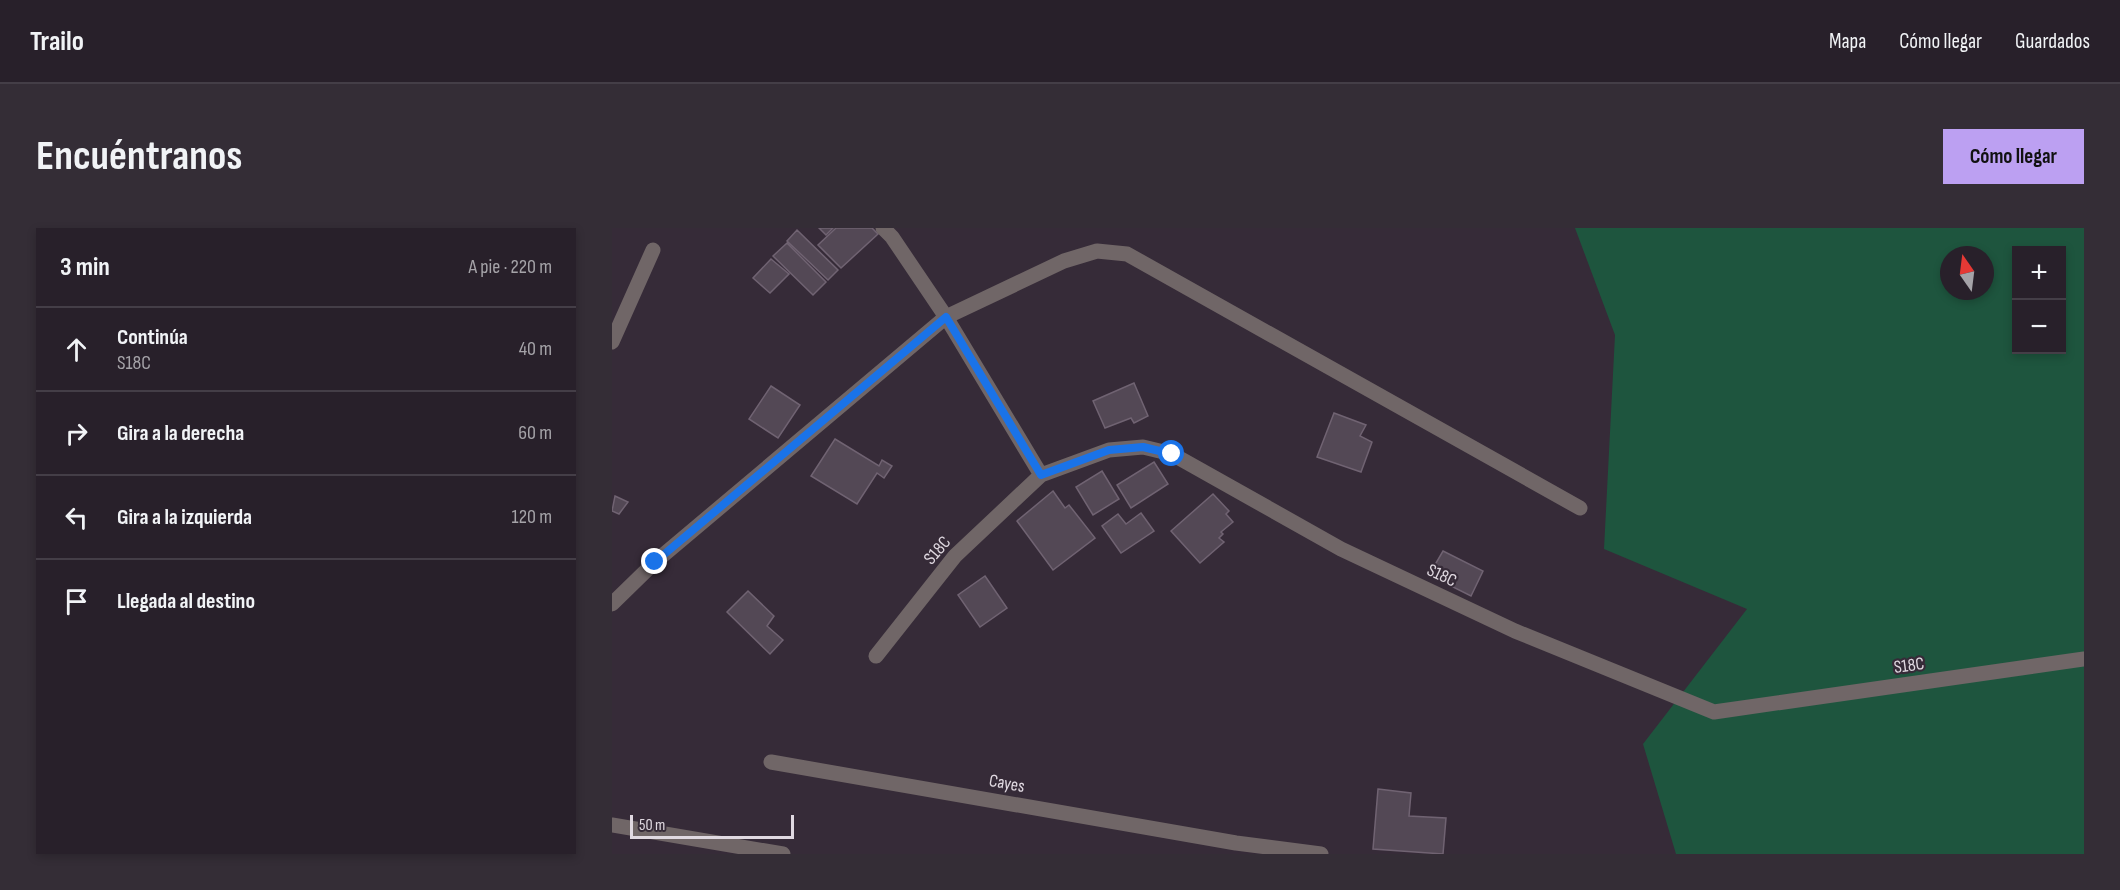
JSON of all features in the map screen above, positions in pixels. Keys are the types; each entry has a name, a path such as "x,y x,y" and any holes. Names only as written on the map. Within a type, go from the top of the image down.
{"street":[{"path":"883,228 892,237 946,317 1041,475"},
{"path":"612,342 653,250"},
{"path":"612,604 655,562 946,317 1064,261 1097,251 1127,254 1580,508"},
{"name":"S18C","path":"876,656 955,556 1041,475 1109,450 1143,447 1172,454 1362,559 1515,631 1713,712 2084,659"},
{"name":"Cayes","path":"771,762 1235,848 1321,854"},
{"path":"612,825 783,854"}],"green space":[{"path":"1575,228 2084,228 2084,854 1676,854 1643,744 1747,609 1604,549 1615,335"}],"building":[{"path":"819,228 833,228 826,235"},
{"path":"836,228 872,228 878,234 841,268 818,245"},
{"path":"797,230 838,270 828,280 787,241"},
{"path":"787,243 826,282 813,295 773,256"},
{"path":"771,259 789,274 770,293 753,278"},
{"path":"1134,383 1148,416 1134,423 1131,418 1105,428 1093,401"},
{"path":"771,386 800,405 778,438 749,419"},
{"path":"1334,413 1366,425 1360,436 1372,442 1361,472 1317,457"},
{"path":"835,439 879,466 882,460 892,466 884,478 877,473 857,504 811,476"},
{"path":"1154,462 1168,484 1131,508 1117,485"},
{"path":"1102,471 1119,499 1093,515 1076,487"},
{"path":"1053,491 1065,508 1069,505 1095,538 1053,570 1017,521"},
{"path":"1213,494 1229,511 1226,514 1233,522 1221,532 1223,534 1219,538 1224,542 1200,563 1171,531"},
{"path":"615,496 628,502 619,514 612,511"},
{"path":"1141,513 1154,531 1121,553 1102,526 1118,514 1126,524"},
{"path":"1443,551 1483,571 1471,596 1429,575"},
{"path":"985,576 1007,608 980,627 958,595"},
{"path":"748,591 774,616 767,626 783,640 770,654 727,612"},
{"path":"1378,789 1411,793 1409,816 1446,818 1443,854 1373,849"}],"route":[{"path":"655,562 946,317 1041,475 1109,450 1143,447 1172,454"}]}
